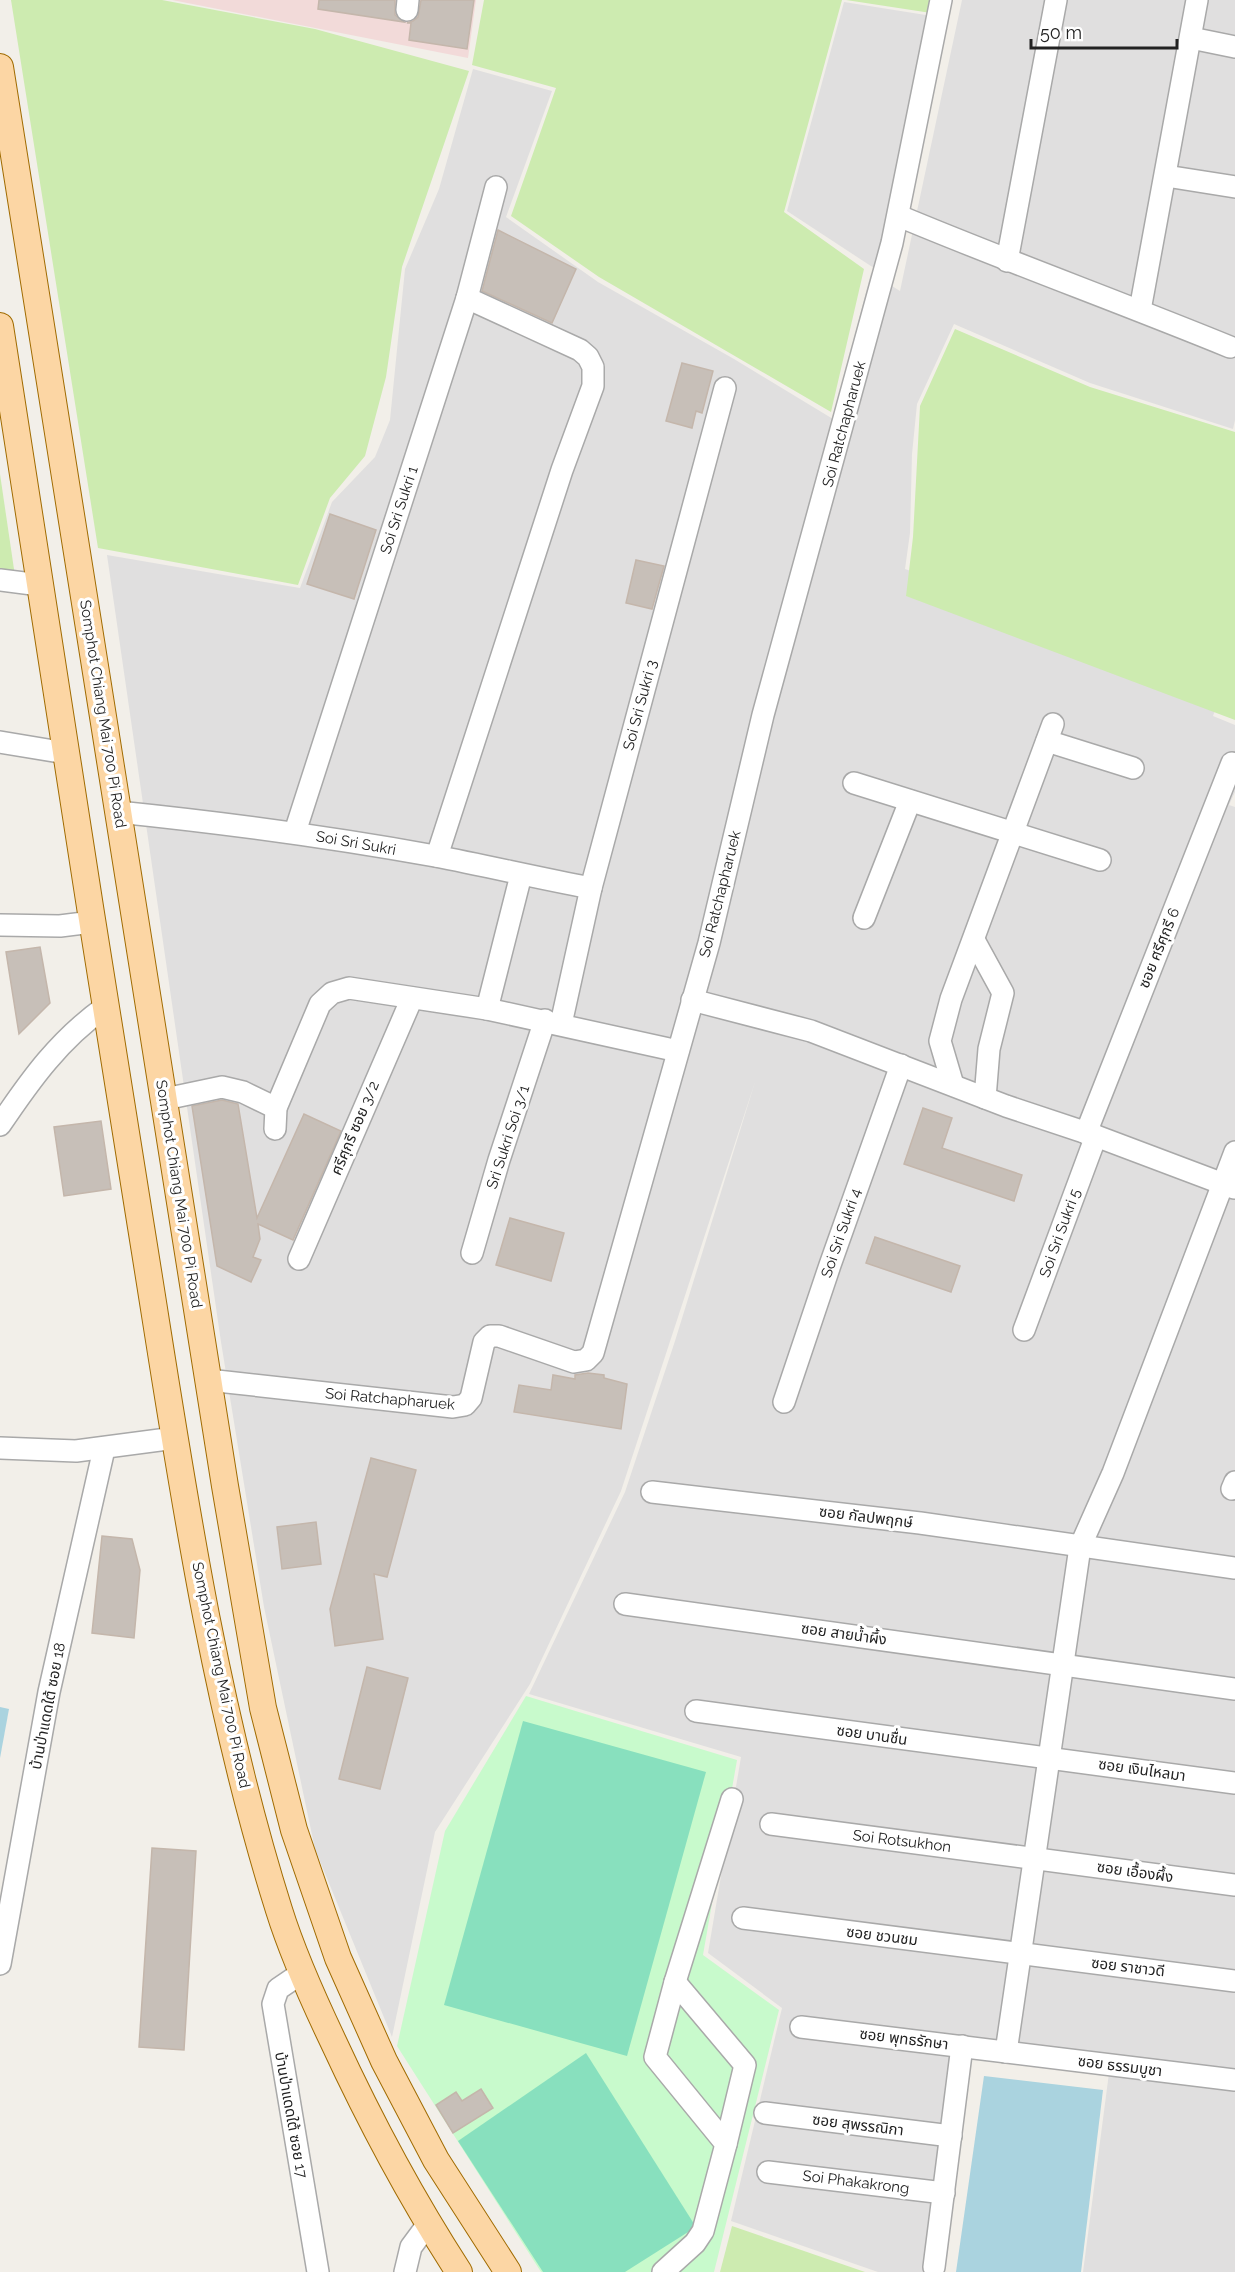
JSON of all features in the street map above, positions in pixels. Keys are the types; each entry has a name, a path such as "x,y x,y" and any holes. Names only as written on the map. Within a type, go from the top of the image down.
{"main road":[{"name":"Somphot Chiang Mai 700 Pi Road","path":"0,68 208,1380 263,1708 294,1830 338,1958 384,2061 436,2160 508,2272"},
{"name":"Somphot Chiang Mai 700 Pi Road","path":"0,326 8,424 40,585 175,1438 206,1616 239,1774 280,1915 303,1972 361,2103 428,2224 459,2272"}],"street":[{"name":"Soi Ratchapharuek","path":"208,1380 453,1407 465,1405 471,1398 484,1342 490,1336 500,1336 574,1362 591,1357 709,943 764,715 899,216 941,0"},
{"path":"1007,261 1056,0"},
{"path":"1140,310 1197,0"},
{"path":"1191,38 1235,47"},
{"path":"1166,176 1235,187"},
{"name":"Soi Sri Sukri 1","path":"295,832 467,298 496,187"},
{"path":"899,216 1007,261 1140,310 1230,347"},
{"path":"437,856 562,470 588,401 594,375 588,357 580,350 467,298"},
{"name":"Soi Sri Sukri 3","path":"553,1022 725,388"},
{"path":"0,580 40,585"},
{"path":"953,1085 940,1041 951,999 1050,732 1133,768"},
{"path":"0,742 66,753"},
{"name":"ซอย ศรีศุกรี 6","path":"1091,1135 1232,763"},
{"path":"854,783 1100,860"},
{"path":"864,918 910,801"},
{"name":"Soi Sri Sukri","path":"118,812 295,832 437,856 591,888"},
{"path":"488,1009 521,875"},
{"path":"0,925 60,926 92,922"},
{"path":"974,940 1003,993 989,1049 985,1098"},
{"path":"275,1129 276,1108 320,1004 332,993 350,988 488,1009 678,1051"},
{"name":"ศรีศุกรี ซอย 3/2","path":"299,1259 412,998"},
{"path":"692,1000 791,1024 985,1098 1229,1186"},
{"path":"0,1125 58,1046 84,1022 105,1007"},
{"name":"Sri Sukri Soi 3/1","path":"472,1253 499,1160 553,1022"},
{"name":"Soi Sri Sukri 4","path":"784,1402 901,1065"},
{"path":"165,1099 222,1087 243,1092 276,1108"},
{"name":"Soi Sri Sukri 5","path":"1024,1330 1091,1135"},
{"path":"1006,2052 1080,1547 1113,1473 1229,1186 1235,1152"},
{"path":"0,1448 76,1451 175,1438"},
{"name":"บ้านป่าแดดใต้ ซอย 18","path":"0,1964 49,1692 104,1449"},
{"name":"ซอย กัลปพฤกษ์","path":"652,1492 920,1523 1235,1568"},
{"name":"ซอย สายน้ำผึ้ง","path":"625,1604 1235,1689"},
{"name":"ซอย บานชื่น","path":"696,1712 1049,1758"},
{"name":"ซอย เงินไหลมา","path":"1049,1758 1235,1783"},
{"path":"726,2144 655,2057 675,1982 732,1799"},
{"name":"Soi Rotsukhon","path":"771,1824 1034,1859"},
{"name":"ซอย เอื้องผึ้ง","path":"1034,1859 1235,1885"},
{"name":"ซอย ชวนชม","path":"743,1918 1020,1954"},
{"name":"ซอย ราชาวดี","path":"1020,1954 1235,1981"},
{"name":"บ้านป่าแดดใต้ ซอย 17","path":"303,1972 278,1989 273,1997 273,2004 318,2272"},
{"path":"663,2272 695,2243 703,2231 745,2066 675,1982"},
{"name":"ซอย พุทธรักษา","path":"801,2027 1006,2052"},
{"path":"934,2266 962,2046"},
{"name":"ซอย ธรรมบูชา","path":"1006,2052 1235,2079"},
{"name":"ซอย สุพรรณิกา","path":"765,2113 951,2136"},
{"name":"Soi Phakakrong","path":"768,2172 944,2193"},
{"path":"405,2272 411,2247 428,2224"}],"shaded area":[{"path":"172,0 476,0 468,58"},
{"path":"962,0 1235,0 1235,420 1233,429 1090,383 954,324 917,404 912,454 910,533 905,569 1227,676 1213,716 1235,725 1235,792 1229,805 1235,807 1235,2272 1083,2272 1109,2073 970,2056 941,2272 878,2272 731,2221 782,2008 708,1953 741,1757 529,1694 625,1492 675,1341 755,1082 621,1491 530,1684 435,1832 392,2037 315,1849 264,1607 221,1342 107,555 300,588 332,502 375,457 390,420 405,269 439,189 473,69 552,91 506,217 598,282 734,359 833,419 871,273 900,291"},
{"path":"844,2 932,16 877,270 787,211"}],"green space":[{"path":"11,0 162,0 315,29 469,71 402,267 386,377 365,456 330,498 298,585 98,548"},
{"path":"484,0 842,0 784,212 864,269 831,412 599,277 511,216 556,88 472,65"},
{"path":"846,0 933,0 931,13"},
{"path":"955,329 1090,387 1235,432 1235,720 906,596 913,537 920,406"},
{"path":"0,474 15,576 0,574"},
{"path":"526,1696 737,1760 703,1955 779,2010 714,2272 541,2272 397,2046 445,1831"},
{"path":"523,1721 706,1772 627,2056 444,2005"},
{"path":"586,2053 696,2227 625,2272 543,2272 458,2141"},
{"path":"732,2226 865,2272 720,2272"}],"water":[{"path":"0,1707 9,1709 0,1758"},
{"path":"984,2076 1103,2090 1081,2272 956,2272"}],"building":[{"path":"319,0 395,0 395,15 404,22 318,9"},
{"path":"421,0 474,0 467,49 409,40 411,23 407,23 418,17"},
{"path":"498,230 576,269 552,323 482,291"},
{"path":"682,363 713,371 702,413 696,411 692,428 666,421"},
{"path":"330,514 376,530 354,599 307,584"},
{"path":"636,560 664,566 652,609 626,603"},
{"path":"40,947 50,1003 19,1034 6,952"},
{"path":"222,1100 238,1104 257,1218 304,1114 341,1131 293,1240 258,1224 260,1239 253,1257 261,1260 251,1282 217,1266 192,1106"},
{"path":"923,1108 952,1118 942,1148 1022,1175 1014,1201 904,1164"},
{"path":"101,1121 111,1189 64,1196 54,1127"},
{"path":"510,1218 564,1233 551,1281 496,1265"},
{"path":"875,1237 960,1266 951,1292 866,1263"},
{"path":"588,1373 604,1375 604,1378 627,1384 621,1429 514,1412 519,1385 551,1390 553,1375 575,1379 575,1375"},
{"path":"371,1458 416,1470 387,1577 374,1574 383,1639 335,1646 330,1609"},
{"path":"316,1522 321,1564 282,1569 277,1527"},
{"path":"102,1536 132,1539 140,1570 134,1638 92,1633"},
{"path":"367,1667 408,1678 380,1789 339,1779"},
{"path":"152,1848 196,1851 184,2050 139,2047"},
{"path":"481,2089 493,2108 453,2133 436,2105 456,2092 462,2101"}]}
